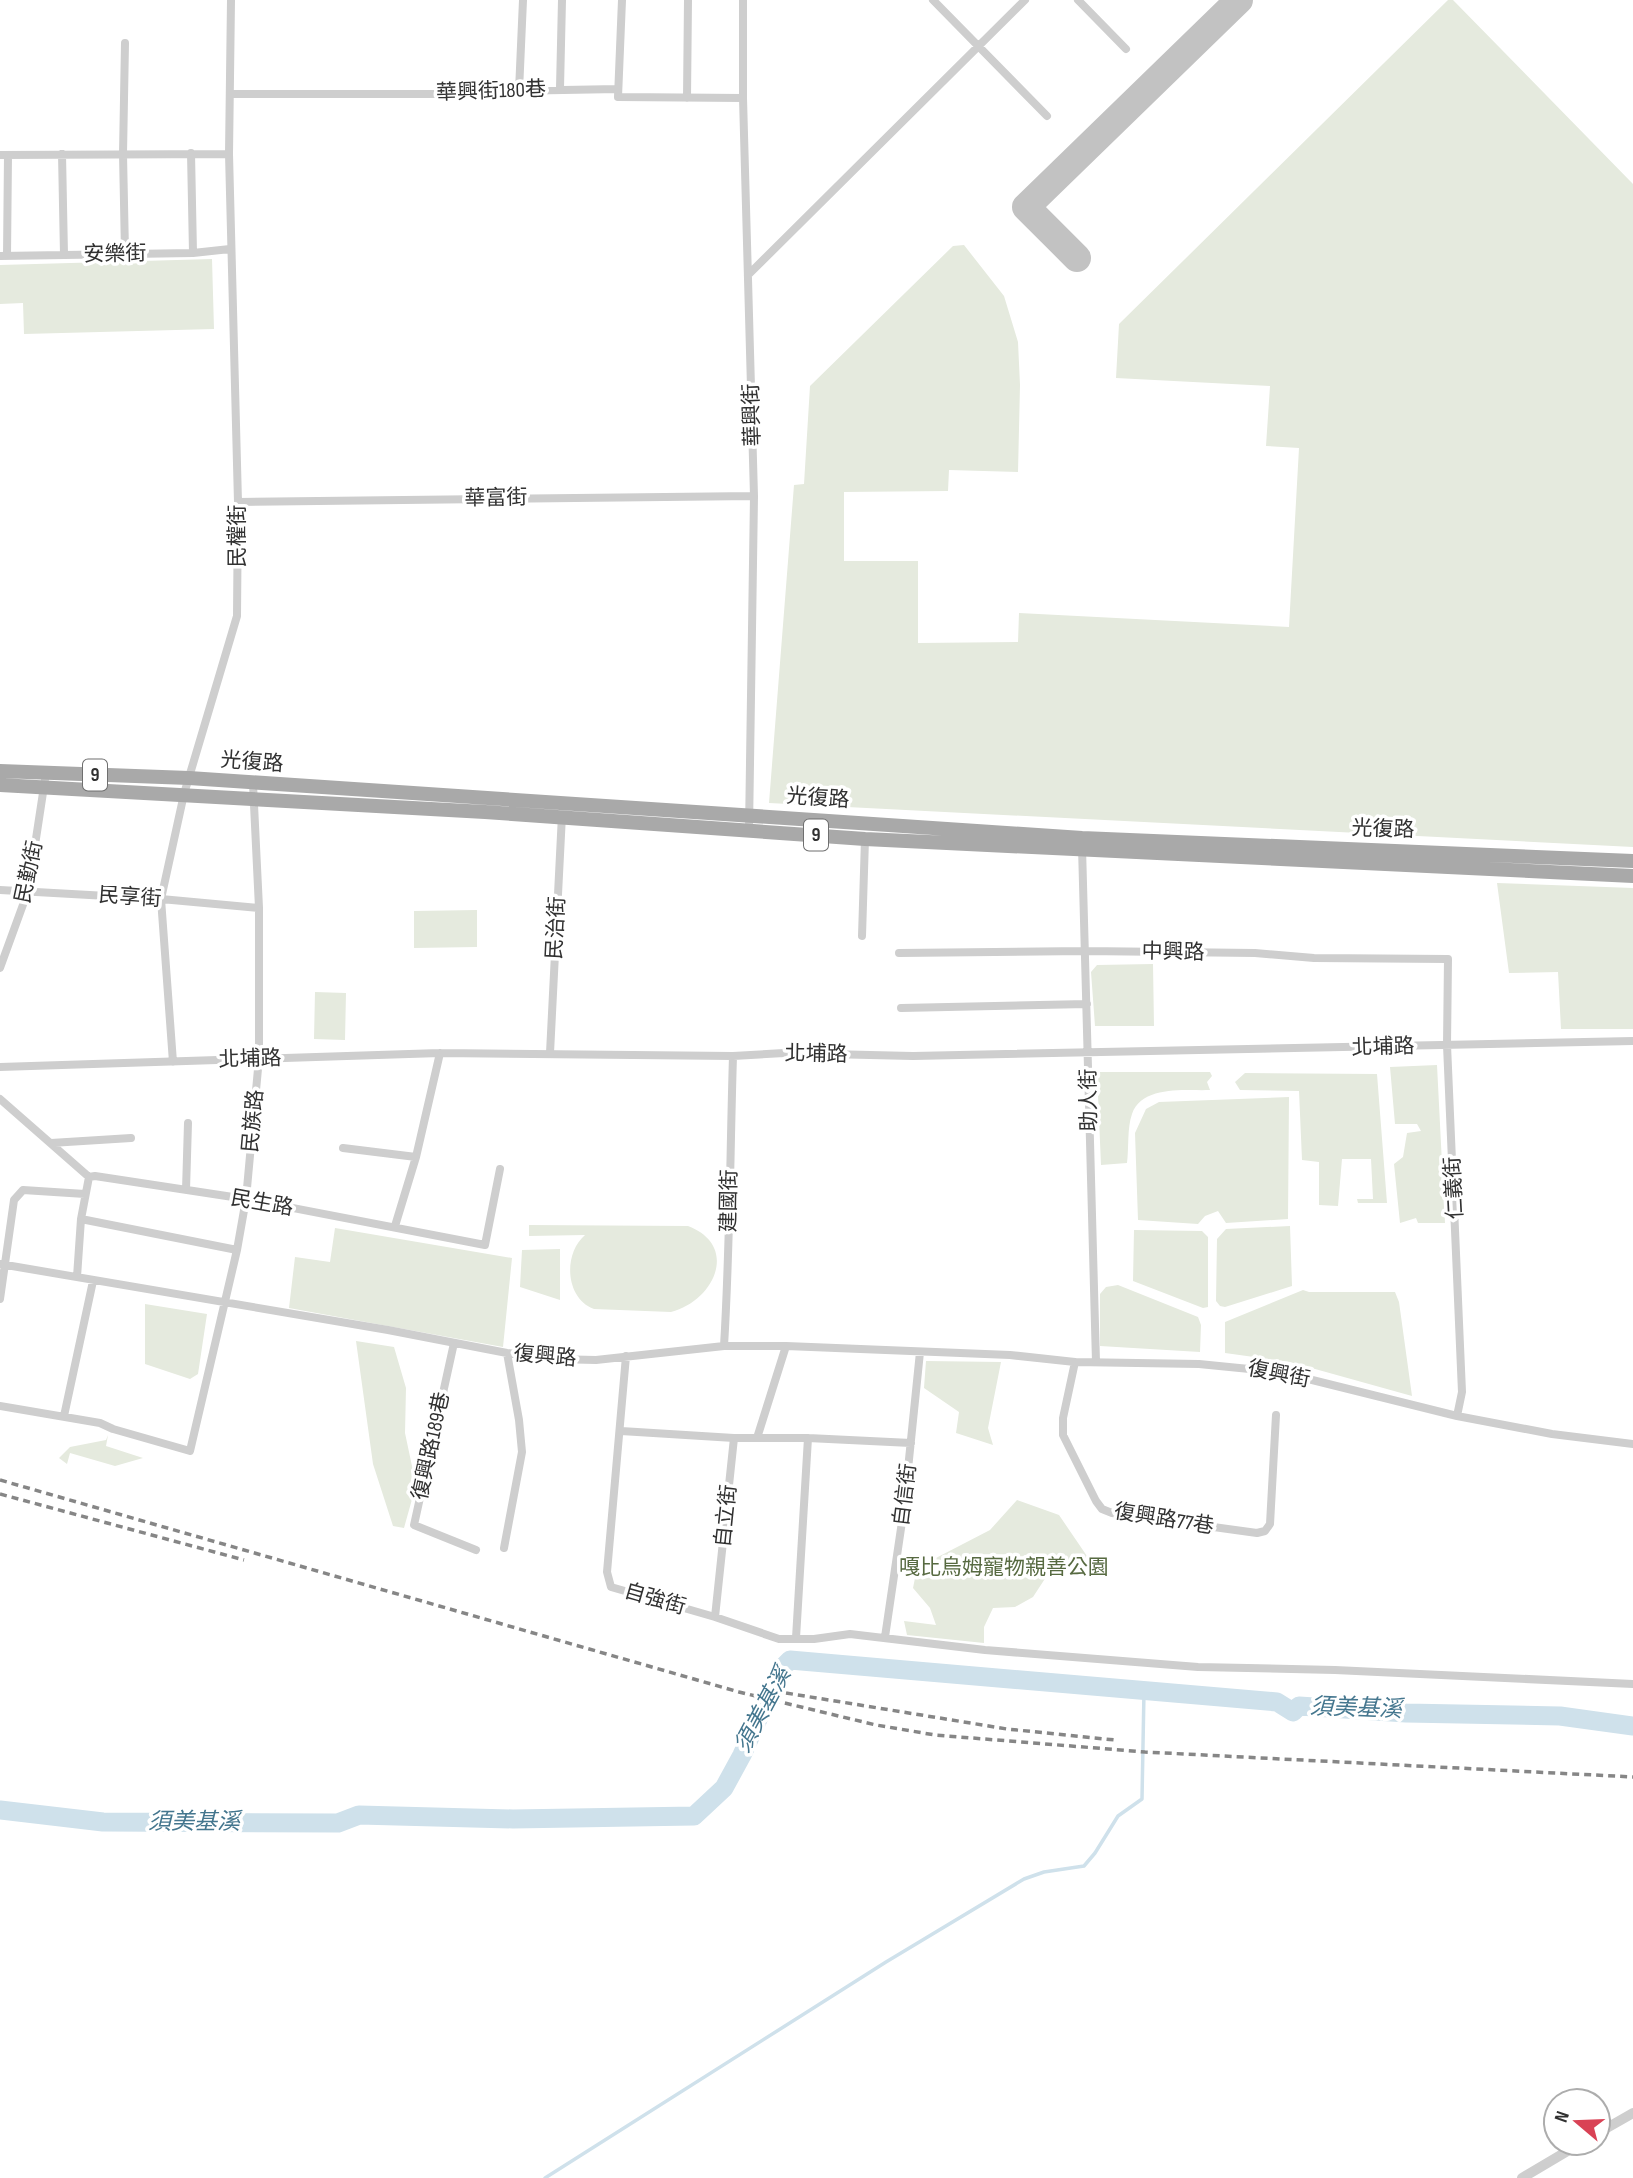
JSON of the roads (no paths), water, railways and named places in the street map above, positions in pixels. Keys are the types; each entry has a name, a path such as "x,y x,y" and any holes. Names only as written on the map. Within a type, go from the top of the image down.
{"main road":[{"name":"光復路","path":"0,771 45,780 184,794 254,791 563,802 1082,844 1633,876"},
{"name":"光復路","path":"0,785 45,780 189,778 254,791 561,819 865,839 1633,861"}],"street":[{"name":"民權街","path":"173,1062 162,898 184,794 237,616 238,502 229,154 231,0"},
{"path":"519,91 523,0"},
{"path":"560,88 562,0"},
{"path":"618,89 622,0"},
{"path":"687,98 688,0"},
{"name":"華興街","path":"743,0 743,98 754,495 749,830"},
{"path":"933,0 1047,116"},
{"path":"748,275 1025,0"},
{"path":"1078,0 1126,49"},
{"path":"125,43 125,253"},
{"name":"華興街180巷","path":"231,94 504,94 508,91 560,88 618,89 618,97 743,98"},
{"path":"191,153 193,253"},
{"path":"62,154 64,255"},
{"path":"4,256 4,155 229,154"},
{"name":"安樂街","path":"4,256 193,253 230,249"},
{"name":"華富街","path":"238,502 754,495"},
{"name":"民勤街","path":"0,968 28,891 45,780"},
{"name":"民族路","path":"64,1416 100,1423 190,1451 237,1250 246,1199 259,1058 259,908 254,791"},
{"name":"民治街","path":"550,1054 563,802"},
{"path":"862,936 865,839"},
{"name":"助人街","path":"1082,844 1096,1362"},
{"name":"民享街","path":"0,890 162,898 259,908"},
{"name":"中興路","path":"899,953 1085,951 1448,959"},
{"name":"仁義街","path":"1448,959 1447,1045 1462,1392 1457,1416"},
{"path":"901,1008 1087,1004"},
{"name":"北埔路","path":"0,1067 440,1053 733,1056 784,1053 913,1056 1633,1041"},
{"path":"395,1227 416,1157 440,1053"},
{"name":"建國街","path":"724,1346 733,1056"},
{"path":"0,1099 89,1177 81,1219 77,1277"},
{"path":"186,1190 188,1123"},
{"path":"51,1143 131,1138"},
{"path":"343,1148 416,1157"},
{"name":"民生路","path":"89,1177 246,1199 485,1245 500,1170"},
{"path":"0,1299 14,1200 23,1190 85,1194"},
{"path":"81,1219 237,1250"},
{"name":"復興路","path":"3,1264 552,1359 596,1360 724,1346 786,1346 1010,1355 1096,1362"},
{"path":"0,1406 64,1416 93,1280"},
{"name":"復興路189巷","path":"454,1343 414,1525 476,1550"},
{"path":"757,1438 786,1346"},
{"name":"自信街","path":"885,1637 904,1508 920,1352"},
{"path":"504,1548 522,1452 507,1353"},
{"name":"自強街","path":"626,1356 607,1572 611,1587 779,1639 814,1639 850,1634 985,1650 1198,1667 1633,1684"},
{"name":"復興路77巷","path":"1074,1362 1063,1418 1063,1435 1096,1501 1102,1509 1112,1513 1257,1533 1265,1531 1270,1524 1276,1415"},
{"name":"復興街","path":"1096,1362 1251,1368 1280,1372 1457,1416 1552,1434 1633,1444"},
{"path":"621,1431 734,1438 911,1443"},
{"name":"自立街","path":"715,1617 734,1438"},
{"path":"796,1638 808,1438"},
{"path":"1612,2125 1633,2113"},
{"path":"1522,2178 1557,2157"}],"waterway":[{"name":"須美基溪","path":"0,1810 103,1822 338,1823 359,1815 513,1819 694,1816 724,1788 742,1755 780,1670 790,1660 1277,1702 1293,1712 1299,1706 1406,1713 1560,1716 1633,1726"},
{"path":"545,2178 886,1962 1024,1879 1044,1872 1084,1866 1118,1816 1142,1799 1144,1691"}],"railway":[{"path":"0,1480 739,1692 876,1725 935,1735 1145,1752 1633,1777"},
{"path":"0,1494 244,1560"},
{"path":"786,1693 1007,1729 1115,1740"}],"park label":[{"name":"嘎比烏姆寵物親善公園","path":"1004,1567"}]}
